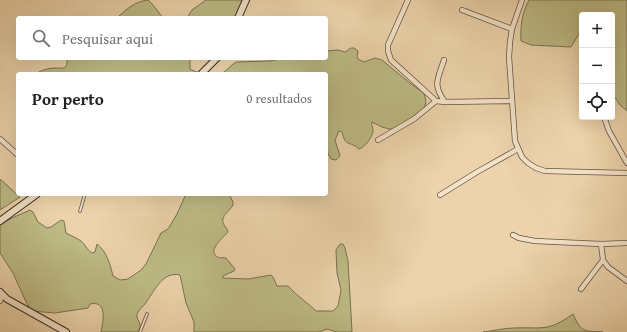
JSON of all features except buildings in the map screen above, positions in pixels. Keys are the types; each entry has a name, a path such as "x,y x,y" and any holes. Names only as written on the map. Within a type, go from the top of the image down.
{"main road":[{"path":"239,16 246,0"},
{"path":"203,72 215,60"},
{"path":"0,221 35,196"},
{"path":"1,293 7,299 66,332"}],"street":[{"path":"408,0 388,45 388,51 392,60 436,101 512,101"},
{"path":"522,0 512,29 509,57 515,141 522,157 536,168 545,170 627,172"},
{"path":"462,10 512,29"},
{"path":"444,60 436,82 439,92 445,102"},
{"path":"378,140 414,119 436,101"},
{"path":"605,120 609,131 627,162"},
{"path":"0,139 16,153"},
{"path":"440,195 518,149"},
{"path":"513,235 519,238 535,241 601,244 627,243"},
{"path":"601,244 603,260 608,267 627,281"},
{"path":"581,289 603,260"},
{"path":"0,302 1,293"}],"lane":[{"path":"80,211 84,196"},
{"path":"140,332 147,314"}],"shaded area":[{"path":"148,0 161,16 119,16 135,4"},
{"path":"206,0 247,0 240,16 188,16 192,10"},
{"path":"529,0 627,0 627,111 620,105 615,98 615,12 579,12 579,34 571,47 531,45 521,41 522,20"},
{"path":"351,48 354,48 358,51 358,59 364,62 375,58 382,60 424,93 426,101 424,109 397,129 389,129 372,122 373,131 370,139 359,149 356,146 346,142 342,132 339,131 335,140 340,156 336,160 331,159 328,154 328,72 224,72 237,62 328,60 328,51 338,50 345,52"},
{"path":"67,60 190,60 190,69 197,72 39,72 53,68 64,68 67,65"},
{"path":"0,179 16,193 16,196 20,197 0,210"},
{"path":"185,196 230,196 233,205 223,218 223,223 228,232 215,246 214,250 217,257 226,258 235,269 234,271 223,276 223,278 248,279 271,275 277,286 288,286 316,311 333,311 338,306 341,290 337,273 336,250 340,244 343,244 348,261 352,332 337,332 327,329 319,332 194,332 194,322 186,303 180,275 174,275 169,276 160,282 138,312 137,317 140,328 138,332 101,332 103,313 100,305 90,304 88,308 55,313 32,311 27,304 13,273 0,253 0,225 30,210 33,212 38,222 47,228 61,220 64,221 66,233 81,241 92,253 95,252 97,244 106,254 113,276 120,280 128,279 141,270 146,264 161,233 168,229"},
{"path":"573,314 578,324 587,331 603,332 483,332 510,328 539,328 551,326"}]}
